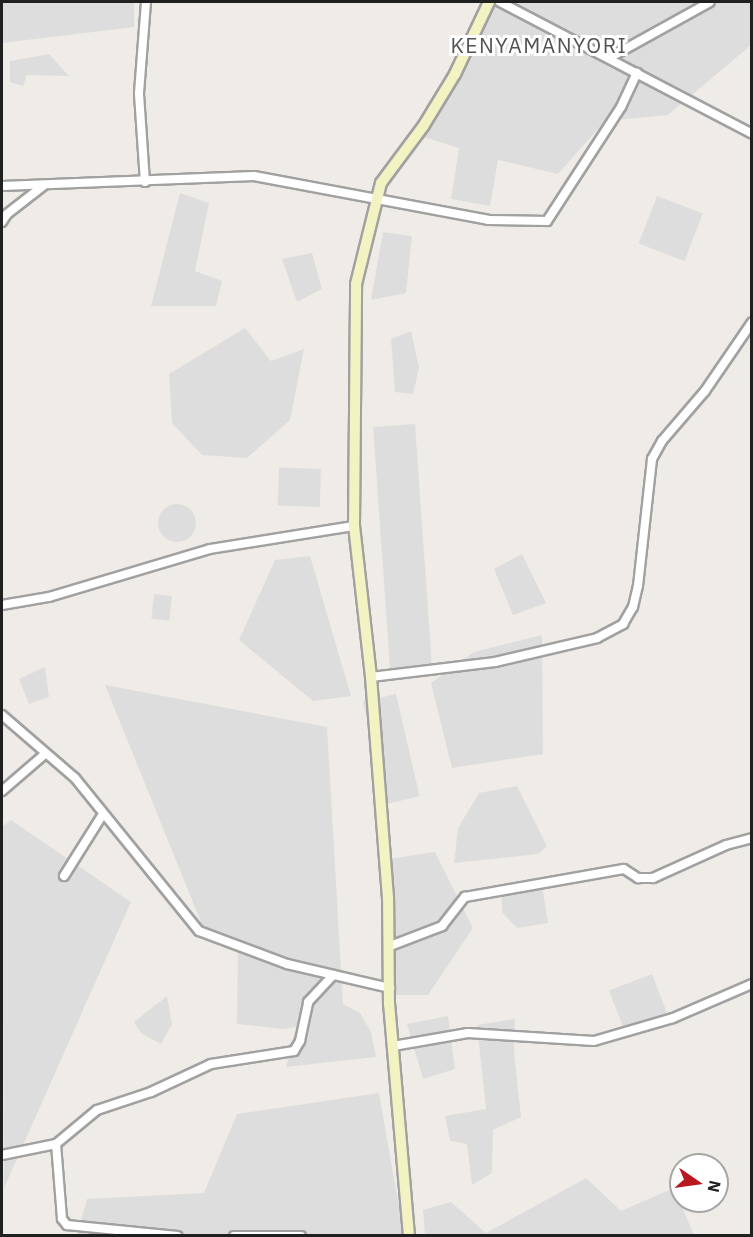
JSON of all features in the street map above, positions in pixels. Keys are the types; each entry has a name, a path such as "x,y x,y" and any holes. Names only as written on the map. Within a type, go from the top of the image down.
{"street":[{"path":"145,182 139,93 146,2"},
{"path":"409,1236 393,1046 390,945 370,677 354,526 356,284 375,197 455,74 489,2"},
{"path":"500,2 752,134"},
{"path":"609,58 710,2"},
{"path":"2,186 254,176 488,220 547,221 621,107 637,72"},
{"path":"2,222 7,213 43,186"},
{"path":"370,677 495,662 597,638 623,624 633,607 638,586 652,459 662,441 705,392 752,322"},
{"path":"2,605 49,597 210,549 354,526"},
{"path":"2,716 75,778 199,931 287,964 390,988"},
{"path":"2,791 45,753"},
{"path":"64,876 103,814"},
{"path":"390,945 442,926 465,897 624,869 638,878 653,878 726,845 752,838"},
{"path":"2,1155 56,1144 97,1110 151,1092 197,1069 225,1061 294,1051 300,1041 308,1002 333,975"},
{"path":"393,1046 468,1033 594,1041 673,1018 752,984"},
{"path":"56,1144 62,1220 67,1225 177,1236"},
{"path":"234,1236 301,1236"}],"shaded area":[{"path":"2,2 134,2 134,27 2,43"},
{"path":"495,2 751,2 751,45 668,115 605,121 558,174 498,160 490,206 451,199 459,148 414,134"},
{"path":"49,54 69,76 27,75 23,86 10,82 10,61"},
{"path":"180,193 209,203 195,271 222,281 216,306 151,306"},
{"path":"657,196 703,214 684,261 639,244"},
{"path":"383,232 412,236 406,293 371,300"},
{"path":"312,253 322,289 297,302 282,259"},
{"path":"245,328 271,361 304,349 290,420 247,458 202,455 172,423 169,374"},
{"path":"411,331 419,368 413,394 395,392 391,339"},
{"path":"415,424 432,668 390,671 373,427"},
{"path":"279,468 321,469 320,507 278,506"},
{"path":"177,504 190,510 196,523 190,536 177,542 164,536 158,523 164,510"},
{"path":"522,554 546,603 513,615 494,569"},
{"path":"310,556 351,696 313,701 239,640 275,560"},
{"path":"154,594 172,596 169,621 151,619"},
{"path":"542,635 543,754 452,768 431,683 474,652"},
{"path":"45,667 49,697 29,704 19,679"},
{"path":"105,685 327,727 343,1004 360,1013 371,1032 376,1057 286,1067 296,1027 283,1029 237,1024 238,946 203,927"},
{"path":"396,694 420,796 386,804 363,702"},
{"path":"517,786 547,846 538,854 454,863 458,828 479,793"},
{"path":"11,820 131,902 4,1188 2,827"},
{"path":"435,852 473,928 428,995 384,995 388,859"},
{"path":"541,879 548,923 517,928 502,912 502,884"},
{"path":"652,974 668,1016 625,1032 609,990"},
{"path":"167,996 172,1024 161,1044 141,1033 134,1022"},
{"path":"448,1016 455,1069 423,1079 407,1024"},
{"path":"515,1019 514,1052 521,1117 493,1130 492,1173 472,1185 467,1144 450,1141 445,1116 486,1109 477,1025"},
{"path":"379,1093 404,1235 77,1236 87,1199 204,1193 237,1114"},
{"path":"586,1178 621,1211 669,1190 669,1213 685,1213 694,1235 425,1235 423,1210 451,1202 486,1233"}],"district":[{"name":"KENYAMANYORI","path":"539,45"}]}
